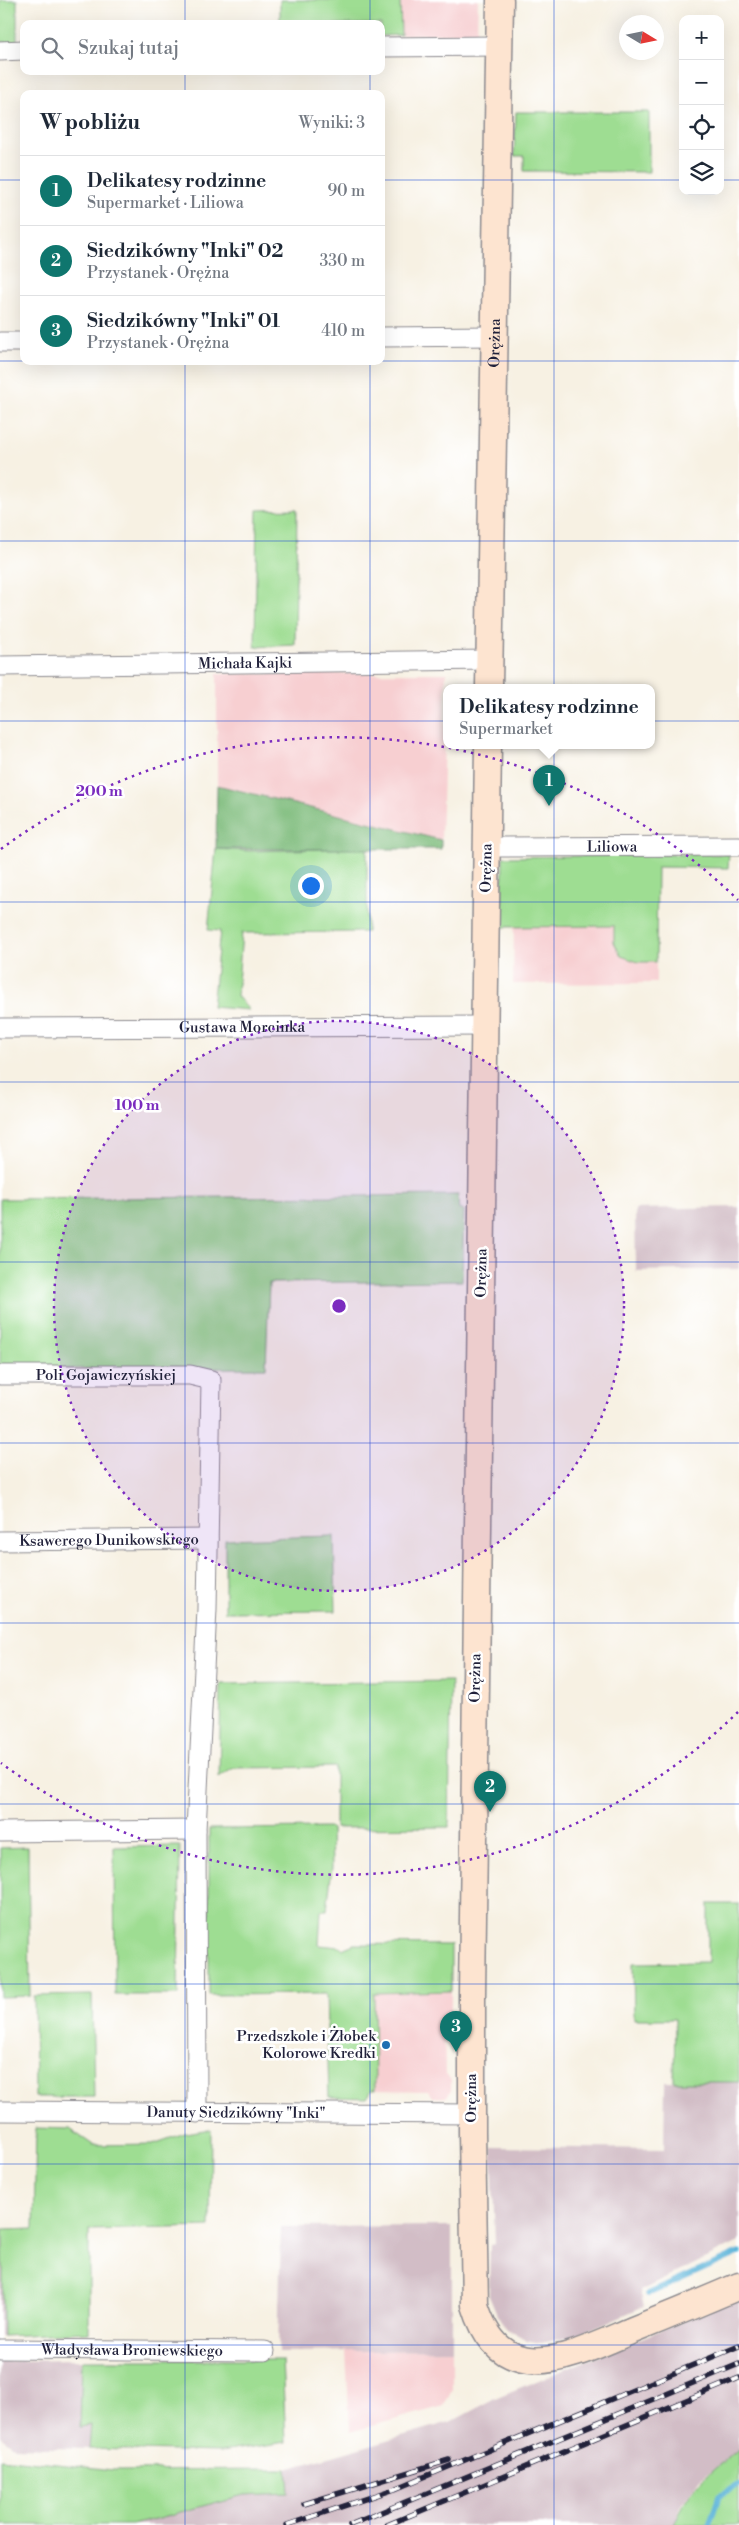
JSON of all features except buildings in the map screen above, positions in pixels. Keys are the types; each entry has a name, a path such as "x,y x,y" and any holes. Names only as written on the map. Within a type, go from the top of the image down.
{"street":[{"name":"Orężna","path":"489,684 500,0"},
{"path":"385,47 499,46"},
{"path":"0,51 20,50"},
{"path":"385,337 494,336"},
{"path":"0,342 20,342"},
{"name":"Michała Kajki","path":"0,666 490,660"},
{"name":"Orężna","path":"488,749 472,2114 475,2305 488,2335 500,2347 516,2356 548,2361 563,2358 739,2286"},
{"name":"Liliowa","path":"486,847 739,846"},
{"name":"Gustawa Morcinka","path":"0,1028 485,1026"},
{"name":"Poli Gojawiczyńskiej","path":"0,1375 190,1375 212,1380"},
{"name":"Ksawerego Dunikowskiego","path":"0,1541 208,1539 212,1380"},
{"path":"197,2113 196,1830 207,1608 208,1539"},
{"path":"0,1832 196,1830"},
{"name":"Danuty Siedzikówny \"Inki\"","path":"0,2111 472,2114"},
{"name":"Władysława Broniewskiego","path":"0,2349 265,2351"}],"shaded area":[{"path":"400,0 478,0 477,33 401,35"},
{"path":"446,673 446,684 443,684 444,749 441,840 217,785 217,674"},
{"path":"514,926 656,926 656,983 513,984"},
{"path":"739,1207 739,1269 636,1271 635,1209"},
{"name":"Przedszkole i Żłobek Kolorowe Kredki","path":"451,1991 451,2012 444,2017 445,2074 451,2079 451,2091 446,2097 432,2097 428,2091 372,2090 367,2098 329,2097 326,1994"},
{"path":"665,2082 739,2082 739,2242 640,2291 644,2306 575,2336 541,2343 526,2340 507,2329 497,2315 489,2296 490,2245 495,2244 492,2147 664,2149"},
{"path":"452,2226 452,2350 278,2352 281,2227"},
{"path":"0,2230 3,2230 3,2336 0,2336"},
{"path":"739,2298 739,2450 700,2479 681,2506 674,2525 132,2525 244,2495 288,2493 287,2469 450,2422 495,2398"},
{"path":"452,2350 452,2390 444,2406 350,2432 346,2351"},
{"path":"82,2360 80,2426 91,2425 89,2449 15,2447 0,2436 0,2361"}],"green space":[{"path":"0,0 17,0 17,42 0,42"},
{"path":"280,0 400,0 401,35 385,36 385,20 280,20"},
{"path":"516,112 649,112 649,172 524,171 524,156 514,156"},
{"path":"297,509 295,645 255,647 257,510"},
{"path":"217,785 441,840 441,849 216,849"},
{"path":"367,848 367,932 242,933 237,996 249,1010 212,1007 220,931 208,930 216,849 250,851"},
{"path":"729,854 728,868 657,867 656,962 638,962 621,956 614,942 614,926 502,927 503,857"},
{"path":"458,1195 459,1210 464,1210 462,1281 269,1283 266,1368 0,1369 0,1199"},
{"path":"334,1536 336,1611 225,1612 225,1539"},
{"path":"451,1681 449,1827 335,1828 335,1767 232,1768 219,1777 221,1684"},
{"path":"331,1828 332,1867 327,1910 321,1910 319,1945 340,1947 342,1949 354,1944 451,1945 451,1991 374,1993 375,2090 372,2090 367,2098 329,2097 326,1994 209,1995 209,1829"},
{"path":"180,1846 178,1995 115,1995 114,1847"},
{"path":"28,1847 30,1996 0,1997 0,1848"},
{"path":"708,1904 739,1904 739,2082 674,2082 675,2019 634,2019 633,1963 708,1962"},
{"path":"92,1995 94,2097 35,2097 34,1996"},
{"path":"36,2128 70,2129 93,2145 153,2144 185,2133 211,2129 210,2227 89,2230 89,2332 3,2336 3,2230 34,2229"},
{"path":"82,2360 282,2360 286,2442 221,2452 89,2449 91,2425 80,2427"},
{"path":"739,2450 739,2525 674,2525 693,2490 718,2466"},
{"path":"0,2458 113,2470 287,2469 289,2493 244,2495 132,2525 0,2525"}],"waterway":[{"path":"648,2294 739,2253"},
{"path":"709,2525 719,2495 739,2485"}],"railway":[{"path":"287,2525 395,2489 739,2346"},
{"path":"350,2525 739,2364"},
{"path":"387,2525 739,2378"},
{"path":"304,2504 449,2460"}],"place":[{"name":"Delikatesy rodzinne","path":"549,806"},
{"name":"Siedzikówny \"Inki\" 02","path":"490,1812"},
{"name":"Przedszkole i Żłobek Kolorowe Kredki","path":"386,2045"},
{"name":"Siedzikówny \"Inki\" 01","path":"456,2052"}]}
